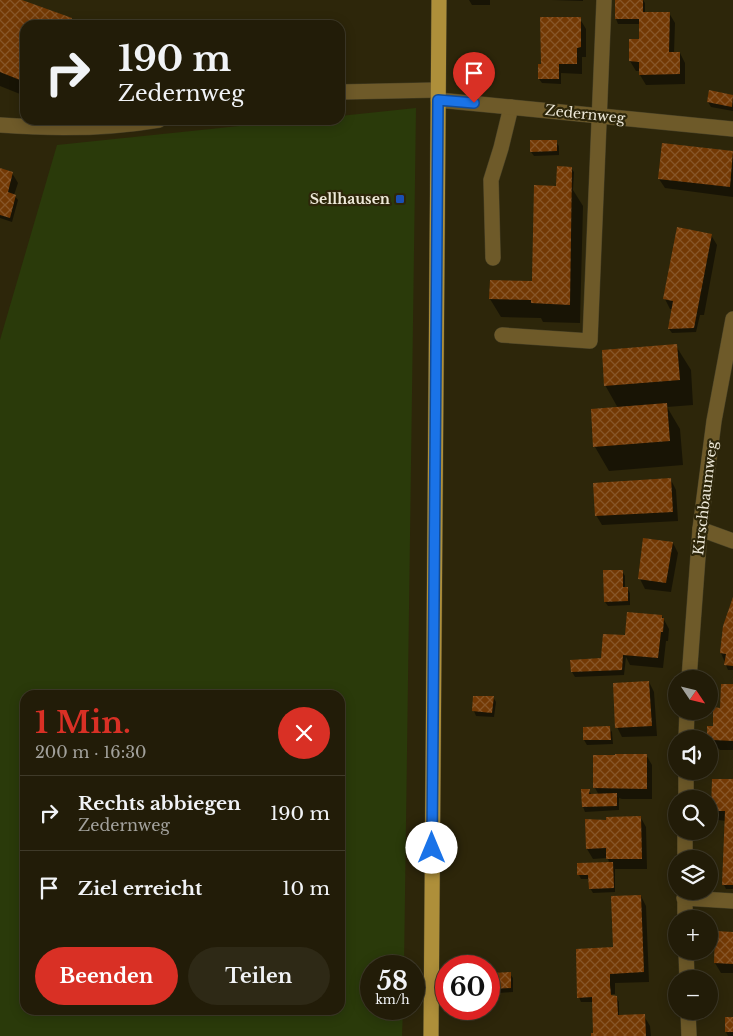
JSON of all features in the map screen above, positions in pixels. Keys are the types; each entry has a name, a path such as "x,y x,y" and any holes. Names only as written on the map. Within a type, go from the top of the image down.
{"main road":[{"path":"431,1036 438,0"}],"street":[{"path":"502,335 590,342 604,1"},
{"name":"Zedernweg","path":"345,92 437,95 511,107 733,129"},
{"path":"493,258 491,180 511,107"},
{"path":"0,125 39,128 130,125"},
{"name":"Kirschbaumweg","path":"690,670 700,529 714,421 733,319"},
{"path":"700,529 733,541"},
{"path":"718,899 733,901"},
{"path":"688,1020 688,1036"}],"green space":[{"path":"416,108 404,955 360,955 360,1020 403,1020 402,1036 0,1036 0,340 57,145 250,125 345,125 345,115"}],"building":[{"path":"0,0 22,0 72,18 71,20 20,20 20,80 0,72"},
{"path":"615,0 643,0 643,12 670,12 669,52 680,52 680,74 639,75 639,62 629,61 629,39 639,39 639,19 615,19"},
{"path":"540,17 581,17 581,47 577,48 577,64 559,64 559,79 538,79 538,64 541,64"},
{"path":"709,90 733,95 732,107 707,102"},
{"path":"530,140 557,140 557,151 530,152"},
{"path":"662,143 733,151 730,187 658,179"},
{"path":"557,166 572,167 570,305 531,303 531,300 489,299 490,280 532,281 534,185 556,186"},
{"path":"0,168 13,172 8,192 16,195 10,218 0,215"},
{"path":"677,227 712,234 694,328 668,329 673,301 663,299"},
{"path":"677,344 680,380 604,386 602,350"},
{"path":"667,403 670,441 593,447 591,409"},
{"path":"671,478 673,512 595,516 593,483"},
{"path":"643,538 673,542 666,583 638,579"},
{"path":"603,570 623,570 623,587 628,587 628,601 604,602"},
{"path":"733,597 733,666 724,665 726,654 720,653 723,626"},
{"path":"627,612 662,615 662,618 664,618 663,632 661,632 658,658 623,655 622,670 571,672 570,660 601,658 603,634 625,635"},
{"path":"649,681 652,726 615,728 613,683"},
{"path":"721,684 733,684 733,741 718,740 718,730 707,730 707,726 713,726 713,720 718,720 718,708 720,708"},
{"path":"473,696 494,696 492,713 472,711"},
{"path":"610,726 611,740 583,740 583,727"},
{"path":"647,754 647,789 593,788 593,755"},
{"path":"733,779 733,885 722,885 725,811 718,811 718,790 712,790 712,780"},
{"path":"581,789 590,789 589,794 617,793 617,806 582,807"},
{"path":"641,816 642,859 606,859 606,848 586,849 585,819 606,820 606,817"},
{"path":"613,862 614,888 589,889 588,875 577,875 577,863"},
{"path":"641,895 644,972 610,974 610,985 611,995 617,996 618,1015 645,1014 646,1036 591,1036 591,1033 593,1033 592,997 577,998 576,949 613,947 611,896"},
{"path":"718,931 733,932 733,964 714,963 714,960 718,960"},
{"path":"511,972 511,988 500,989 500,973"},
{"path":"725,1017 733,1017 733,1032 725,1032"}],"place":[{"name":"Sellhausen","path":"400,199"}],"route":[{"path":"432,848 438,100 474,103"}]}
